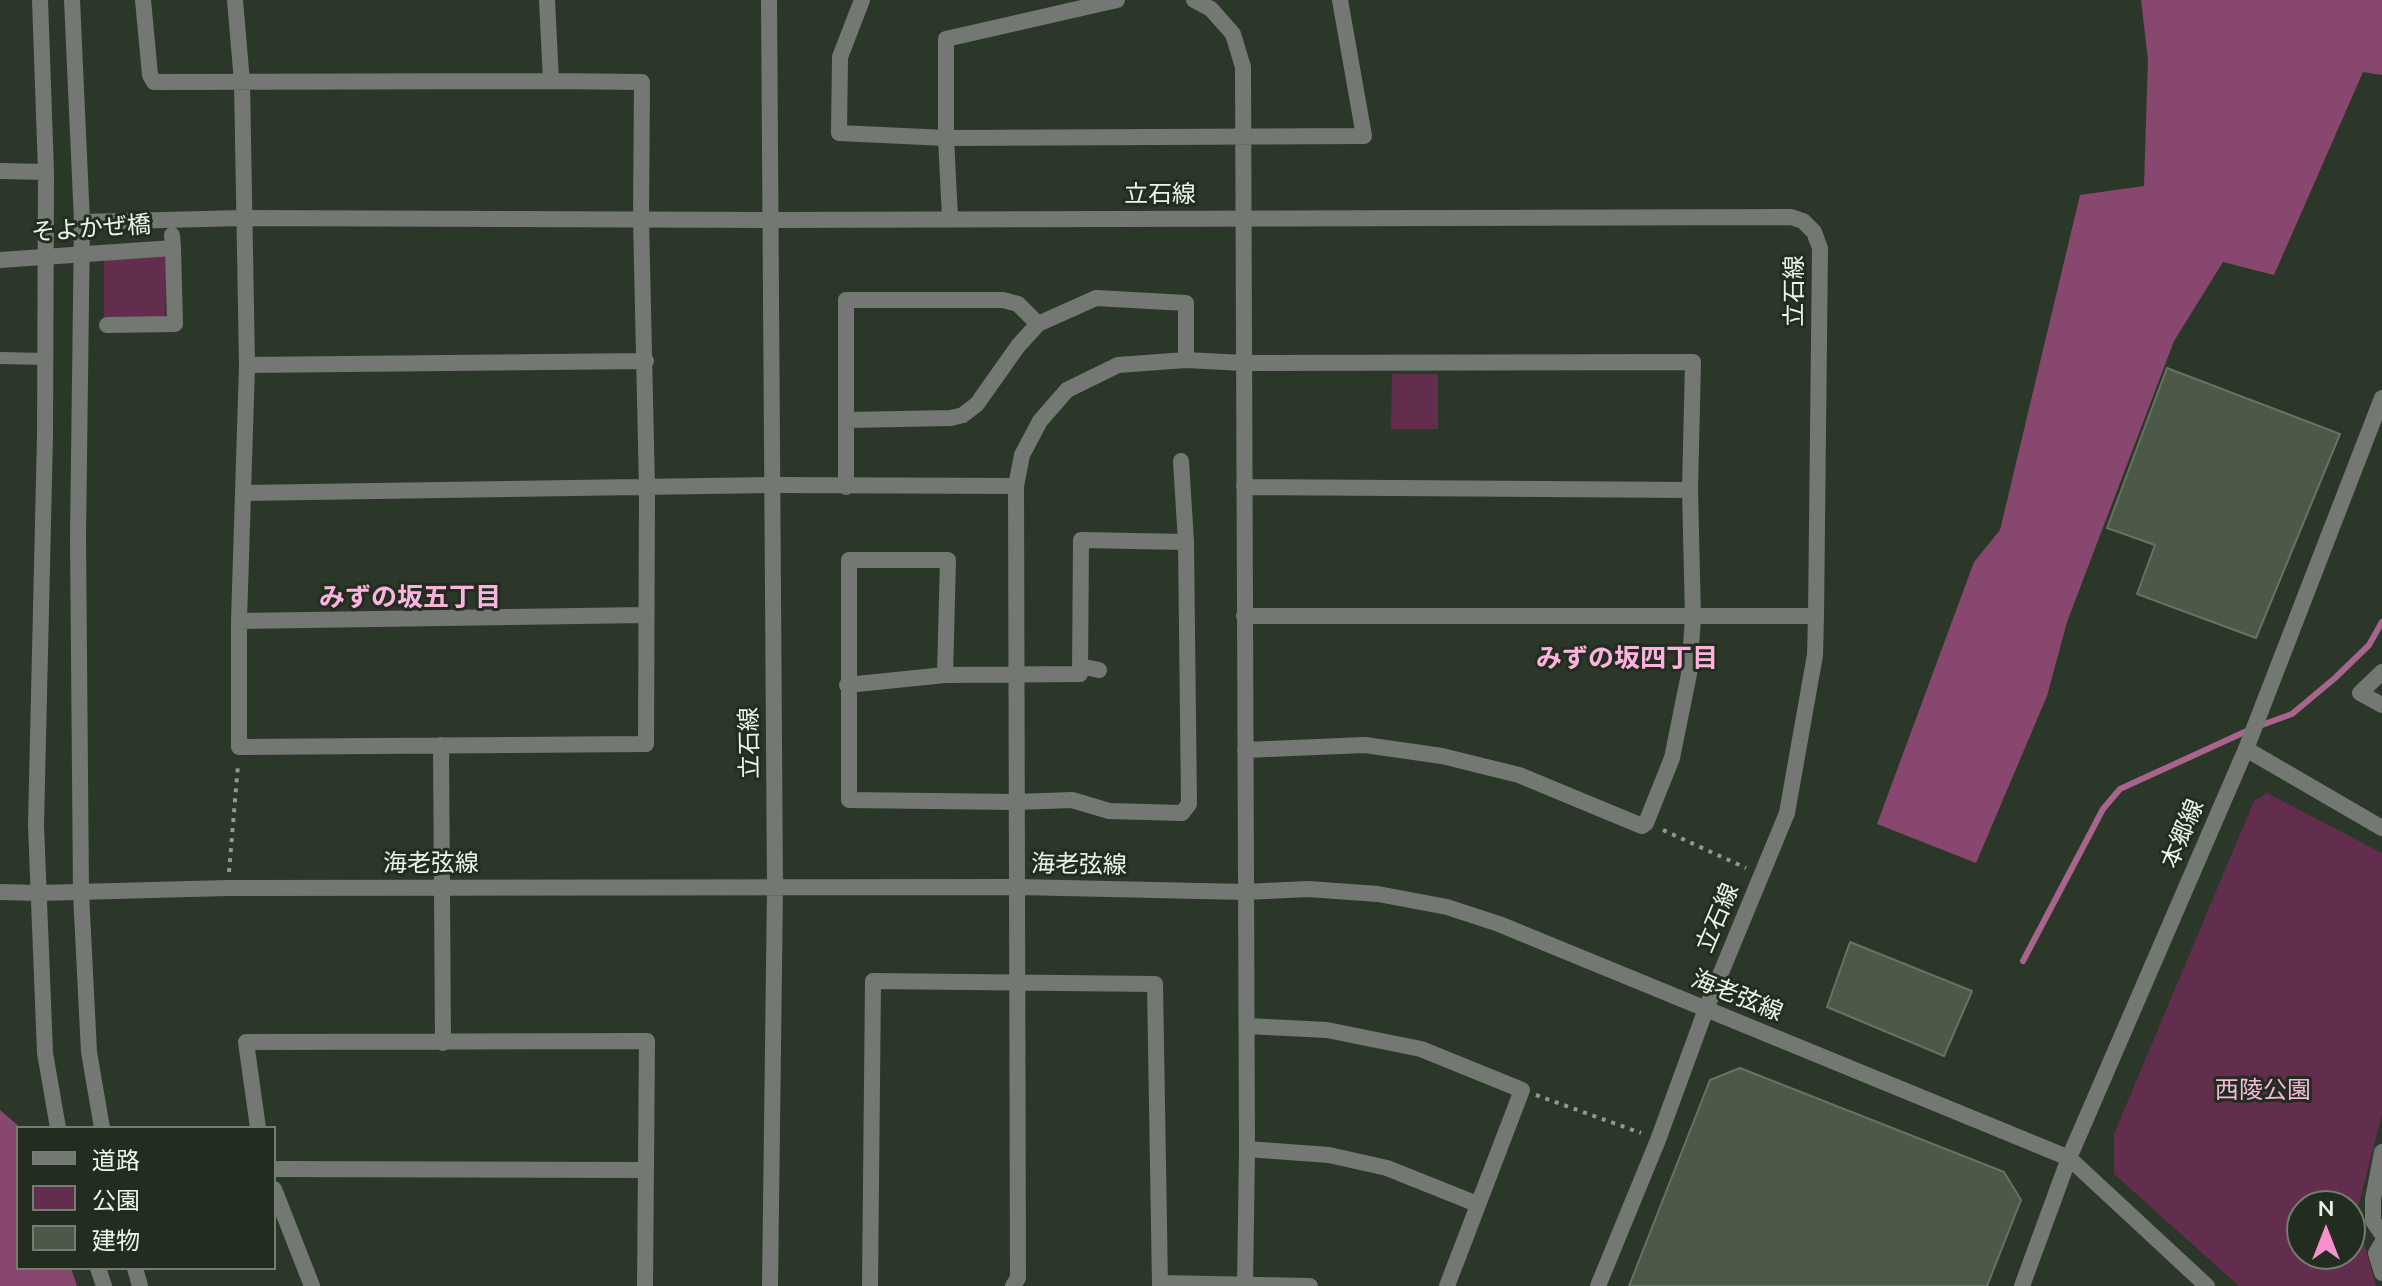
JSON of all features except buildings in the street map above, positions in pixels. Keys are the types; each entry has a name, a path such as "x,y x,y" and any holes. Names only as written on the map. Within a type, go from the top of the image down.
{"street":[{"path":"40,0 46,172 36,825 45,1053 58,1126"},
{"path":"72,0 82,222 78,537 81,893 89,1052 102,1126"},
{"path":"143,0 150,75 154,82 242,82 551,81 642,82 641,219 647,489 646,744 239,747 239,621 247,365 242,82 235,0"},
{"path":"547,0 551,81"},
{"path":"82,222 243,218 770,220 769,0"},
{"path":"862,0 840,57 839,133 946,138 1364,136 1340,0"},
{"path":"950,218 946,39 1117,0"},
{"path":"1194,0 1211,9 1233,34 1243,67 1247,1026 1245,1285"},
{"path":"0,171 46,172"},
{"name":"立石線","path":"770,1286 775,888 770,220 1791,217 1803,221 1814,232 1820,248 1816,616 1812,670 1787,813 1706,1009 1658,1140 1598,1286"},
{"name":"そよかぜ橋","path":"0,260 172,241 175,324 107,325"},
{"path":"847,420 951,418 963,415 977,404 1018,346 1038,324 1096,298 1186,303 1186,360"},
{"path":"846,487 846,300 1003,300 1018,304 1038,324"},
{"path":"1013,1286 1018,1278 1016,486 1022,455 1040,421 1067,390 1118,365 1186,360 1244,363 1693,362 1690,490 1693,618 1689,674 1672,758 1646,823 1642,826 1519,775 1442,756 1365,745 1245,750"},
{"path":"247,365 646,361"},
{"name":"本郷線","path":"2022,1286 2069,1158 2248,744 2382,398"},
{"path":"945,675 948,560 849,560 849,800 1072,800 1109,811 1182,813 1189,804 1186,542 1181,461"},
{"path":"243,493 771,485 1016,486"},
{"path":"1244,487 1690,490"},
{"path":"847,685 945,675 1080,674 1081,540 1186,542"},
{"path":"239,621 646,615"},
{"path":"1244,616 1816,616"},
{"path":"1080,666 1099,670"},
{"path":"2382,672 2360,693 2382,705"},
{"path":"2248,744 2382,828"},
{"path":"441,745 443,1043"},
{"name":"海老弦線","path":"0,892 81,893 228,888 1018,887 1245,892 1308,889 1378,894 1447,907 1499,924 2069,1158"},
{"path":"870,1286 873,981 1155,984 1161,1285 1310,1286"},
{"path":"1247,1026 1327,1030 1421,1049 1522,1090 1447,1286"},
{"path":"258,1126 246,1042 647,1041 645,1286"},
{"path":"1247,1149 1329,1155 1387,1168 1477,1204"},
{"path":"2382,1152 2373,1199 2373,1221 2382,1234"},
{"path":"2069,1158 2204,1285"},
{"path":"276,1169 645,1170"},
{"path":"276,1194 312,1286"},
{"path":"2382,1243 2376,1253 2382,1273"}],"lane":[{"path":"0,358 45,359"}],"path":[{"path":"228,888 239,747"},
{"path":"1646,823 1762,875"},
{"path":"1522,1090 1658,1140"}],"green space":[{"path":"167,249 165,319 104,320 104,257"},
{"path":"1392,374 1438,374 1438,429 1391,429"},
{"name":"西陵公園","path":"2267,793 2382,853 2382,1114 2362,1190 2286,1190 2286,1270 2366,1270 2366,1250 2376,1286 2239,1286 2114,1174 2114,1134 2254,801"}],"shaded area":[{"path":"2141,0 2382,0 2382,75 2363,72 2274,275 2223,262 2174,341 2067,622 2047,696 1976,863 1877,824 1974,562 2000,530 2080,195 2144,186 2148,60"},
{"path":"0,1110 19,1126 16,1126 16,1270 72,1270 77,1286 0,1286"}],"waterway":[{"path":"2259,726 2292,714 2335,678 2369,645 2382,622"},
{"path":"2023,961 2103,809 2120,789 2249,730"}],"district":[{"name":"みずの坂五丁目","path":"410,598"},
{"name":"みずの坂四丁目","path":"1627,659"}]}
